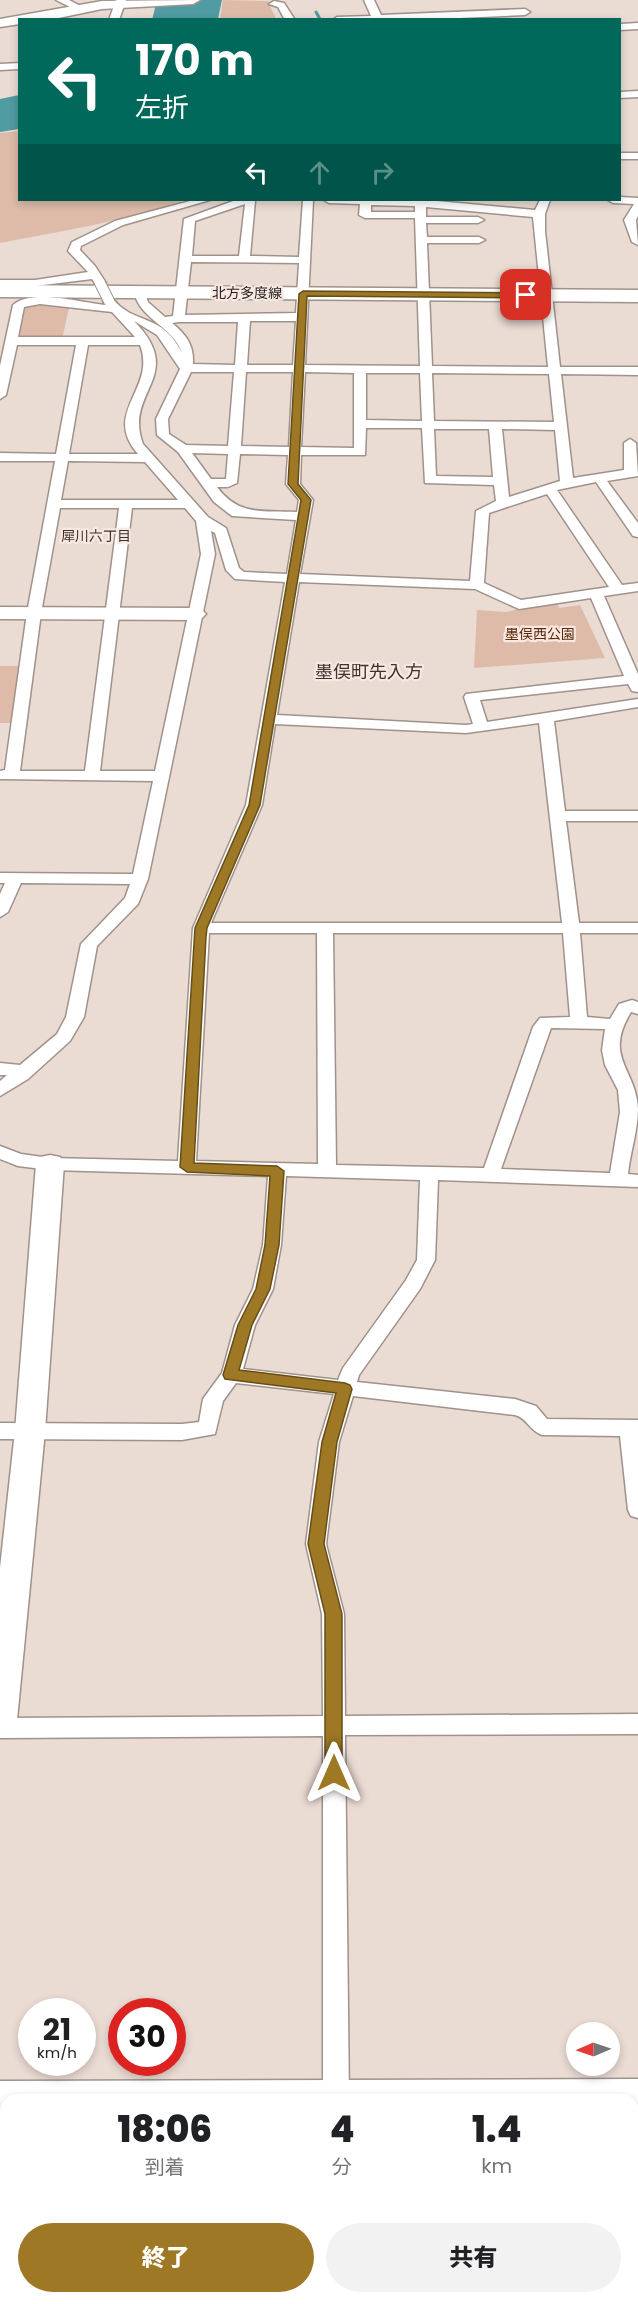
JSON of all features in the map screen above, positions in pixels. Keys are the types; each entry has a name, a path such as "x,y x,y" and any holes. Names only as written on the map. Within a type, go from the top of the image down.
{"main road":[{"name":"北方多度線","path":"0,291 638,296"}],"street":[{"path":"61,0 79,8"},
{"path":"45,18 79,8 123,2 193,0"},
{"path":"369,0 378,18"},
{"path":"393,18 453,14 526,16 523,0"},
{"path":"115,18 123,2"},
{"path":"273,2 279,18"},
{"path":"273,2 281,5 289,18"},
{"path":"0,23 18,21"},
{"path":"621,27 638,26"},
{"path":"0,67 18,66"},
{"path":"621,93 638,95"},
{"path":"621,156 638,156"},
{"path":"621,200 638,201"},
{"path":"201,201 104,228 76,244 74,251 97,279 113,307 144,341 150,354 151,368 146,385 129,421 130,432 147,458 187,504 203,520 221,531 235,573 240,576 477,585 519,605 638,587"},
{"path":"152,215 169,215 230,201"},
{"path":"179,318 190,219 243,201"},
{"path":"244,260 250,201"},
{"path":"187,1167 201,928 254,805 306,500 293,484 308,201"},
{"path":"478,209 421,218 365,215 366,201 421,201 539,214"},
{"path":"421,201 430,480 500,481"},
{"path":"545,201 539,214 567,483"},
{"path":"638,206 630,218 638,241"},
{"path":"422,240 479,240"},
{"path":"186,259 305,260"},
{"path":"0,283 97,279"},
{"path":"140,292 140,300 147,311 171,325 184,342 189,358 187,368 162,418 163,435 183,449 219,499 237,513 303,516"},
{"path":"0,395 20,304 26,301 113,307 162,333 172,344 179,362 187,368 638,371"},
{"path":"164,321 179,318 302,317"},
{"path":"208,483 228,483 232,480 244,319"},
{"path":"11,341 144,341"},
{"path":"83,341 6,775 161,776"},
{"path":"183,449 360,452 360,370"},
{"path":"360,424 560,426"},
{"path":"495,426 503,503"},
{"path":"477,585 483,511 567,483 635,472 630,443"},
{"path":"0,458 147,458"},
{"path":"599,478 638,532"},
{"path":"550,489 618,590"},
{"path":"54,504 187,504"},
{"path":"92,775 126,505"},
{"path":"0,1090 64,1037 75,1017 89,944 132,900 140,879 208,554 203,520"},
{"path":"482,727 471,697 635,684 596,593"},
{"path":"0,613 195,614"},
{"path":"623,656 638,654"},
{"path":"270,719 466,729 638,703"},
{"path":"546,718 579,1022"},
{"path":"558,816 638,816"},
{"path":"0,912 8,878 140,879"},
{"path":"201,928 638,928"},
{"path":"325,928 327,1172"},
{"path":"0,1152 18,1160 50,1164 277,1171 494,1174 629,1181 627,1090 614,1065 611,1050 614,1026 625,1008 632,1005 638,1008"},
{"path":"494,1174 492,1170 508,1117 542,1027 546,1022 579,1022 614,1026"},
{"path":"0,1069 22,1074"},
{"path":"0,1720 30,1431 50,1164"},
{"path":"0,1431 182,1432 208,1429 213,1399 231,1375 245,1325 263,1289 272,1245 277,1171"},
{"path":"336,2094 333,1614 316,1544 329,1442 350,1372 413,1284 426,1260 429,1174"},
{"path":"231,1375 515,1407 529,1411 542,1427 633,1428 638,1510"},
{"path":"0,1728 638,1724"}],"green space":[{"path":"223,0 268,1 276,18 220,18"},
{"path":"18,131 18,201 182,201 116,220 0,243 0,133"},
{"path":"24,304 47,304 69,308 62,339 16,339"},
{"name":"墨俣西公園","path":"556,601 559,608 580,605 605,658 474,668 477,610 506,612"},
{"path":"0,666 21,666 11,723 0,723"}],"water":[{"path":"157,0 222,0 218,18 152,18"},
{"path":"18,95 18,129 0,132 0,99"}],"waterway":[{"path":"316,12 319,18"}],"district":[{"name":"犀川六丁目","path":"96,536"},
{"name":"墨俣町先入方","path":"369,671"}],"route":[{"path":"334,1773 333,1614 316,1544 329,1442 345,1389 231,1375 245,1325 263,1289 272,1245 277,1171 187,1167 201,928 209,914 254,805 294,577 306,500 293,484 303,294 526,295"}]}
